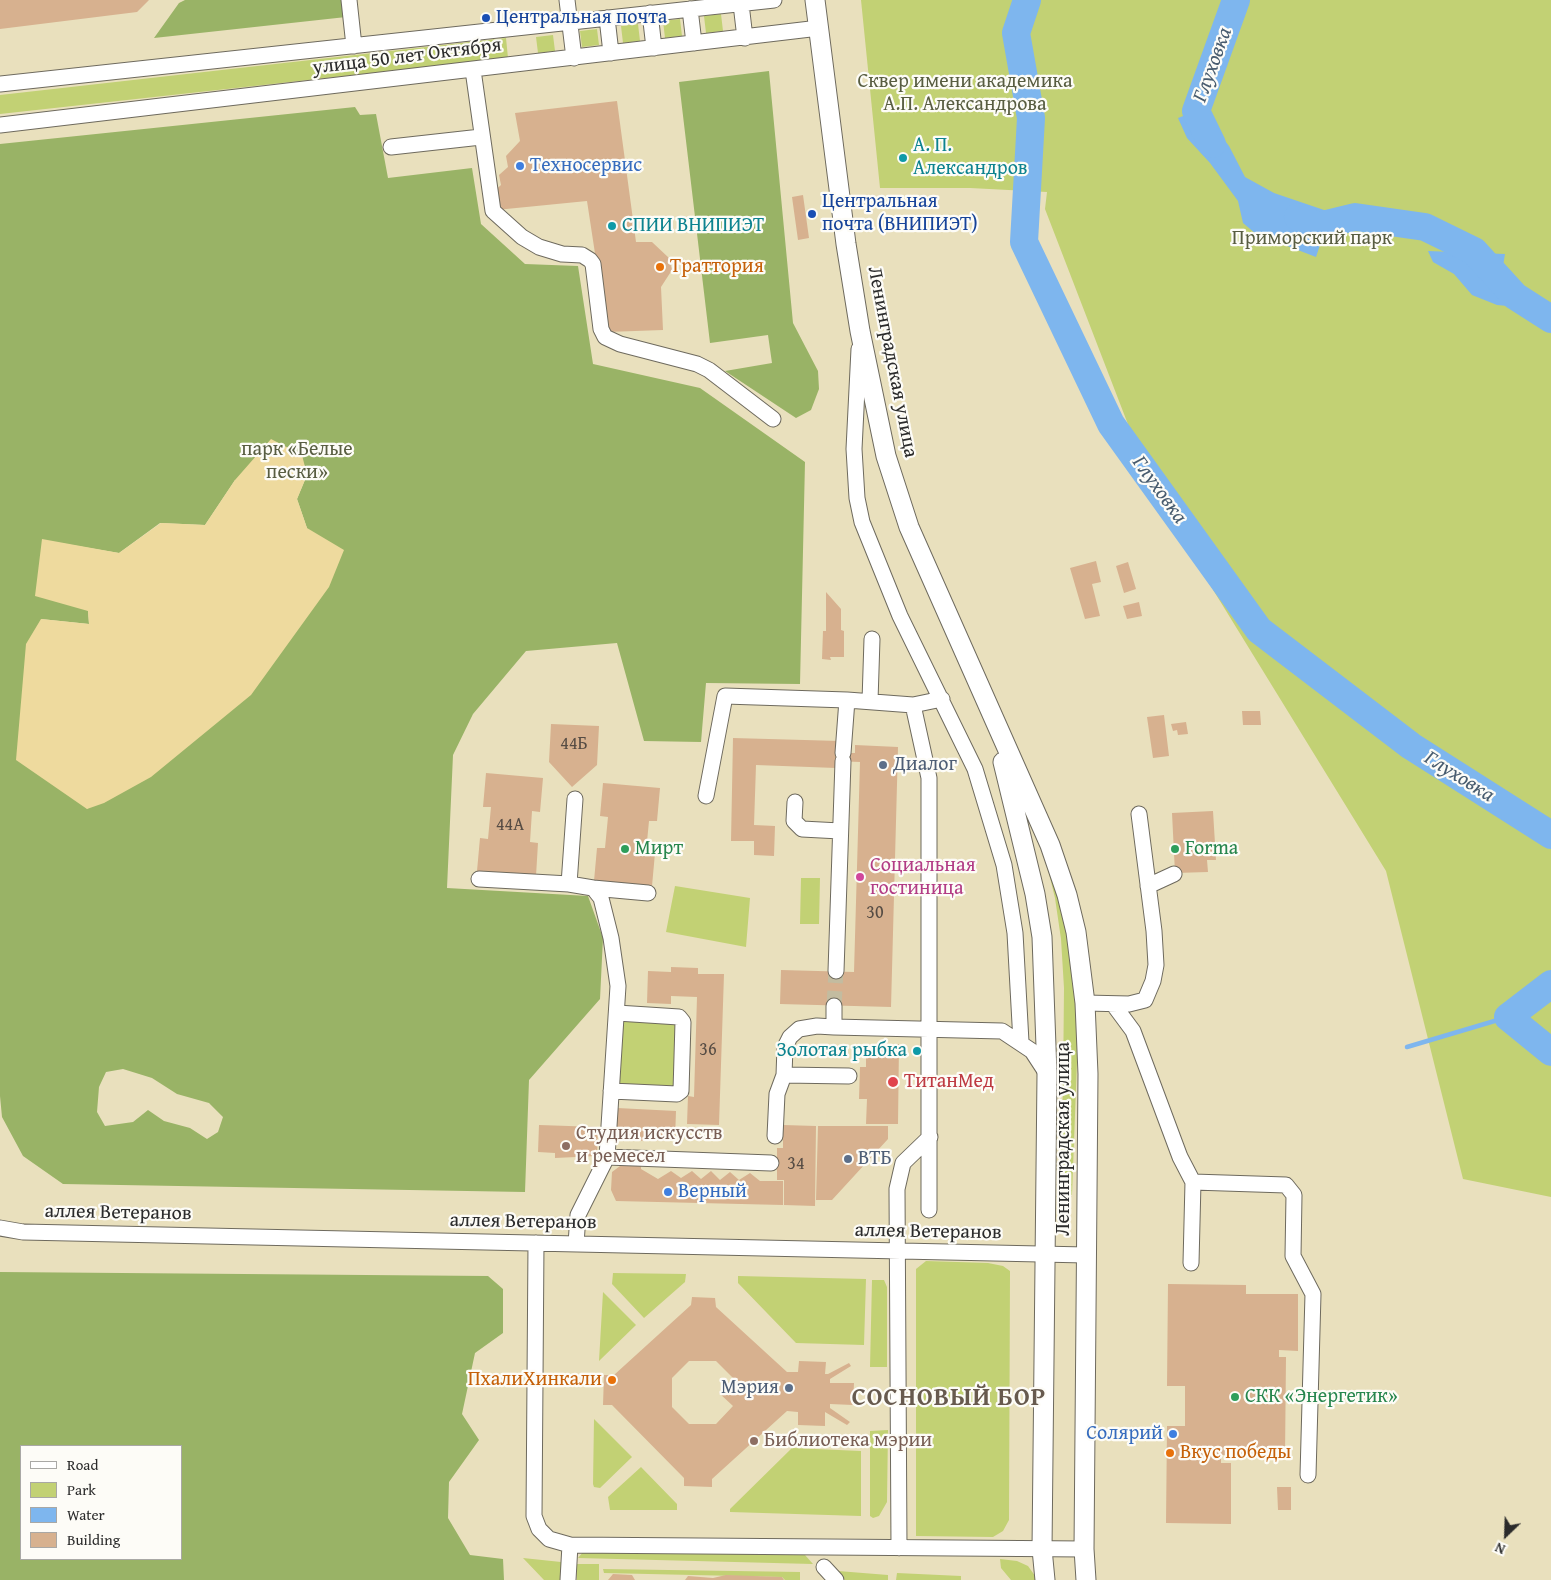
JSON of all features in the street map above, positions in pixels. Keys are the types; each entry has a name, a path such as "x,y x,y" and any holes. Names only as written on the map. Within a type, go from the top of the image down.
{"main road":[{"name":"Ленинградская улица","path":"815,0 844,236 874,408 895,488 916,544 1050,845 1067,895 1076,932 1085,1003 1089,1093 1084,1549 1086,1580"},
{"name":"Ленинградская улица","path":"992,714 1026,854 1042,937 1047,1074 1042,1549 1045,1580"},
{"path":"1026,854 1029,848 1036,844 1050,845"}],"street":[{"path":"349,0 354,46"},
{"path":"567,0 574,58"},
{"name":"улица 50 лет Октября","path":"0,84 774,0"},
{"path":"741,4 745,38"},
{"path":"690,9 694,43"},
{"path":"650,13 654,48"},
{"path":"607,18 611,53"},
{"name":"улица 50 лет Октября","path":"0,125 818,28"},
{"path":"473,70 481,137 493,210 522,237 539,247 562,254 582,255 590,260 593,264 601,329 605,337 620,344 697,364 709,370 773,419"},
{"path":"391,147 481,137"},
{"path":"860,331 854,449 857,498 862,522 900,616 942,699 974,769 1004,864 1015,933 1021,1042"},
{"path":"870,701 872,639"},
{"path":"706,796 725,696 870,701 914,705 942,699"},
{"path":"836,971 843,757 847,700"},
{"path":"914,705 929,778 929,1210"},
{"path":"569,884 574,799"},
{"path":"795,802 794,822 802,829 840,831"},
{"path":"1085,1003 1129,1004 1145,1000 1150,992 1156,965 1139,814"},
{"path":"1148,886 1174,874"},
{"path":"480,878 569,884 648,894"},
{"path":"576,1244 578,1215 607,1157 617,1013 618,986 611,938 601,898 593,888"},
{"path":"1113,1004 1133,1031 1180,1157 1193,1182 1191,1263"},
{"path":"834,1006 834,1027"},
{"path":"611,1091 677,1094 681,1091 683,1022 679,1017 617,1013"},
{"path":"775,1136 777,1094 784,1075 785,1046 790,1037 799,1029 817,1026 1002,1031 1021,1042 1039,1060 1047,1074"},
{"path":"784,1075 849,1076"},
{"path":"900,1548 899,1283 896,1251 898,1176 903,1163 930,1137"},
{"path":"607,1157 771,1163"},
{"path":"1193,1182 1286,1185 1294,1195 1293,1256 1314,1294 1308,1475"},
{"name":"аллея Ветеранов","path":"0,1228 23,1232 1086,1255"},
{"path":"536,1243 534,1516 538,1529 549,1539 570,1545 1084,1549"},
{"path":"568,1580 570,1545"},
{"path":"824,1567 836,1580"}],"green space":[{"path":"185,0 344,0 346,17 154,38 179,3"},
{"name":"Приморский парк","path":"861,0 1551,0 1551,1197 1463,1179 1386,871 1156,497 1045,209 1047,192 970,188 880,188"},
{"path":"721,14 723,31 706,33 704,16"},
{"path":"680,19 682,36 665,38 663,21"},
{"path":"638,24 640,41 623,43 621,26"},
{"path":"597,29 599,45 582,47 580,31"},
{"path":"553,35 555,51 538,53 536,37"},
{"path":"506,38 508,58 0,114 0,95"},
{"path":"769,71 793,323 818,371 819,389 811,410 796,418 725,371 772,363 768,335 710,343 679,82"},
{"name":"парк «Белые пески»","path":"355,107 360,115 376,114 388,178 472,168 481,224 525,264 578,266 593,364 700,388 805,462 800,684 706,683 701,742 644,741 617,643 526,651 473,714 453,755 447,888 588,896 603,938 600,999 529,1080 525,1192 63,1184 23,1156 2,1117 0,1096 0,144","holes":["307,475 297,499 307,528 87,809 41,619 89,624 88,611 42,540 119,553 160,523 205,525 235,480","123,1069 152,1078 177,1094 209,1103 223,1117 218,1132 207,1139 190,1128 164,1121 148,1110 133,1122 105,1126 97,1112 99,1087 106,1072"]},
{"path":"1044,853 1060,897 1076,990 1078,1035 1072,1195 1059,1193 1064,988 1061,939 1055,898"},
{"path":"801,878 820,878 819,924 800,924"},
{"path":"675,886 750,898 746,947 666,932"},
{"path":"620,1017 678,1021 676,1090 616,1088"},
{"path":"926,1261 988,1263 1003,1266 1010,1271 1009,1520 1003,1531 993,1537 916,1536 916,1269"},
{"path":"0,1272 488,1276 503,1289 503,1333 475,1353 462,1414 479,1440 449,1482 448,1518 470,1555 503,1559 504,1580 0,1580"},
{"path":"613,1273 686,1274 685,1282 644,1318 612,1284"},
{"path":"738,1276 866,1279 864,1345 796,1343 738,1283"},
{"path":"872,1280 884,1280 887,1287 887,1367 870,1367"},
{"path":"603,1292 636,1325 599,1361"},
{"path":"594,1419 632,1457 600,1488 594,1487 593,1484"},
{"path":"888,1430 887,1502 879,1516 873,1518 870,1516 870,1431"},
{"path":"792,1448 861,1451 861,1516 730,1512 730,1509"},
{"path":"641,1467 677,1504 677,1510 610,1510 608,1497"},
{"path":"583,1552 805,1555 813,1564 578,1558"},
{"path":"523,1558 561,1562 561,1580 544,1580"},
{"path":"1000,1559 1017,1561 1028,1566 1038,1580 1011,1580 1001,1568"},
{"path":"576,1564 599,1564 599,1580 577,1580"},
{"path":"603,1569 800,1572 800,1580 785,1580 782,1577 604,1573"},
{"path":"838,1571 888,1575 888,1580 845,1580"},
{"path":"897,1573 961,1576 961,1580 896,1580"}],"sand":[{"path":"271,439 302,455 307,475 297,499 307,528 344,550 329,587 251,695 151,777 104,803 87,809 16,760 26,644 41,619 89,624 88,611 35,596 42,539 119,553 161,523 205,525 235,480"}],"water":[{"path":"1196,111 1209,120 1229,146 1245,177 1274,193 1324,210 1355,217 1319,226 1322,239 1316,257 1256,234 1243,223 1238,201 1210,163 1187,138 1178,118"},
{"path":"1428,251 1505,254 1503,266 1508,284 1526,288 1536,314 1551,321 1551,333 1535,324 1518,307 1497,305 1472,295 1454,274 1433,262"}],"building":[{"path":"0,0 149,0 137,12 0,29"},
{"name":"СПИИ ВНИПИЭТ","path":"617,101 636,242 652,242 669,258 672,270 661,287 663,330 607,332 587,201 496,210 491,194 501,185 499,175 508,167 506,156 520,141 515,113"},
{"path":"803,195 809,238 798,240 792,197"},
{"path":"1096,561 1101,582 1092,584 1100,616 1085,619 1070,568"},
{"path":"1128,562 1136,589 1124,593 1116,566"},
{"path":"826,592 841,609 841,630 844,631 844,657 830,657 831,660 822,659 823,631 826,631"},
{"path":"1139,602 1142,616 1127,619 1123,606"},
{"path":"1242,711 1260,711 1261,725 1243,725"},
{"path":"1164,715 1169,756 1153,758 1147,717"},
{"path":"1186,722 1188,734 1178,735 1177,730 1173,731 1171,724"},
{"path":"551,724 599,726 597,765 572,787 549,762"},
{"path":"733,738 840,741 839,753 855,753 855,745 898,747 891,1007 780,1004 781,970 854,972 860,762 836,761 836,768 756,765 754,825 775,826 774,856 754,855 754,841 731,841"},
{"path":"486,773 543,778 540,812 532,811 530,842 538,843 536,876 477,871 480,838 488,839 491,807 483,807"},
{"path":"603,783 660,788 657,821 649,821 646,852 655,853 652,886 594,881 597,848 605,848 608,817 600,816"},
{"path":"1213,811 1216,860 1207,860 1208,872 1175,873 1172,813"},
{"path":"671,967 698,968 698,974 724,974 719,1125 687,1124 688,1096 694,1097 697,997 671,996 671,1004 647,1003 648,971 671,972"},
{"path":"866,1044 899,1044 898,1124 866,1124 867,1099 859,1099 860,1067 866,1067"},
{"path":"617,1108 676,1111 675,1140 633,1141 633,1137 616,1136"},
{"path":"539,1125 598,1127 597,1156 555,1158 555,1153 538,1152"},
{"path":"783,1125 816,1126 815,1206 784,1205 784,1180 777,1180 777,1148 783,1148"},
{"path":"818,1126 888,1126 888,1139 832,1200 816,1200"},
{"path":"624,1163 641,1163 641,1169 658,1179 671,1171 681,1178 692,1171 701,1179 711,1171 720,1180 730,1172 739,1180 750,1173 760,1181 783,1181 783,1205 616,1201 611,1190 612,1172"},
{"name":"СКК «Энергетик»","path":"1168,1284 1246,1285 1246,1294 1298,1294 1298,1351 1279,1350 1279,1357 1286,1357 1285,1456 1221,1455 1221,1463 1231,1463 1231,1524 1166,1523 1167,1426 1185,1426 1185,1386 1167,1386"},
{"name":"Мэрия","path":"692,1297 715,1298 716,1307 787,1372 798,1372 799,1361 826,1362 825,1374 849,1363 851,1366 830,1379 830,1383 854,1383 853,1405 830,1404 830,1408 850,1422 847,1425 825,1412 825,1426 798,1425 798,1412 787,1411 712,1479 712,1487 684,1486 684,1478 612,1405 603,1405 604,1375 614,1375 691,1305","holes":["689,1361 716,1361 733,1378 719,1393 733,1406 716,1424 689,1424 672,1407 672,1378"]},
{"path":"1277,1487 1291,1487 1291,1510 1278,1510"},
{"path":"613,1574 632,1575 635,1580 608,1580"},
{"path":"726,1575 782,1577 784,1580 685,1580 688,1576 713,1578"}],"waterway":[{"name":"Глуховка","path":"1027,0 1016,33 1031,118 1024,242 1111,424 1259,630 1411,746 1551,835"},
{"name":"Глуховка","path":"1212,144 1196,111 1236,0"},
{"name":"Глуховка","path":"1298,217 1318,226 1355,217 1425,227 1474,251 1515,296 1551,319"},
{"name":"Глуховка","path":"1551,984 1508,1017 1551,1052"},
{"path":"1407,1047 1508,1017"}],"tunnel":[{"path":"834,1006 836,971"}],"place":[{"name":"Центральная почта","path":"486,18"},
{"name":"А. П. Александров","path":"903,158"},
{"name":"Техносервис","path":"520,166"},
{"name":"Центральная почта (ВНИПИЭТ)","path":"812,214"},
{"name":"СПИИ ВНИПИЭТ","path":"612,226"},
{"name":"Траттория","path":"660,267"},
{"name":"Диалог","path":"883,765"},
{"name":"Мирт","path":"625,849"},
{"name":"Forma","path":"1175,849"},
{"name":"Социальная гостиница","path":"860,877"},
{"name":"Золотая рыбка","path":"917,1051"},
{"name":"ТитанМед","path":"893,1082"},
{"name":"Студия искусств и ремесел","path":"566,1146"},
{"name":"ВТБ","path":"848,1159"},
{"name":"Верный","path":"668,1192"},
{"name":"ПхалиХинкали","path":"612,1380"},
{"name":"Мэрия","path":"789,1388"},
{"name":"СКК «Энергетик»","path":"1235,1397"},
{"name":"Солярий","path":"1173,1434"},
{"name":"Библиотека мэрии","path":"754,1441"},
{"name":"Вкус победы","path":"1170,1453"}],"district":[{"name":"СОСНОВЫЙ БОР","path":"949,1399"}],"park label":[{"name":"Сквер имени академика А.П. Александрова","path":"965,94"}]}
